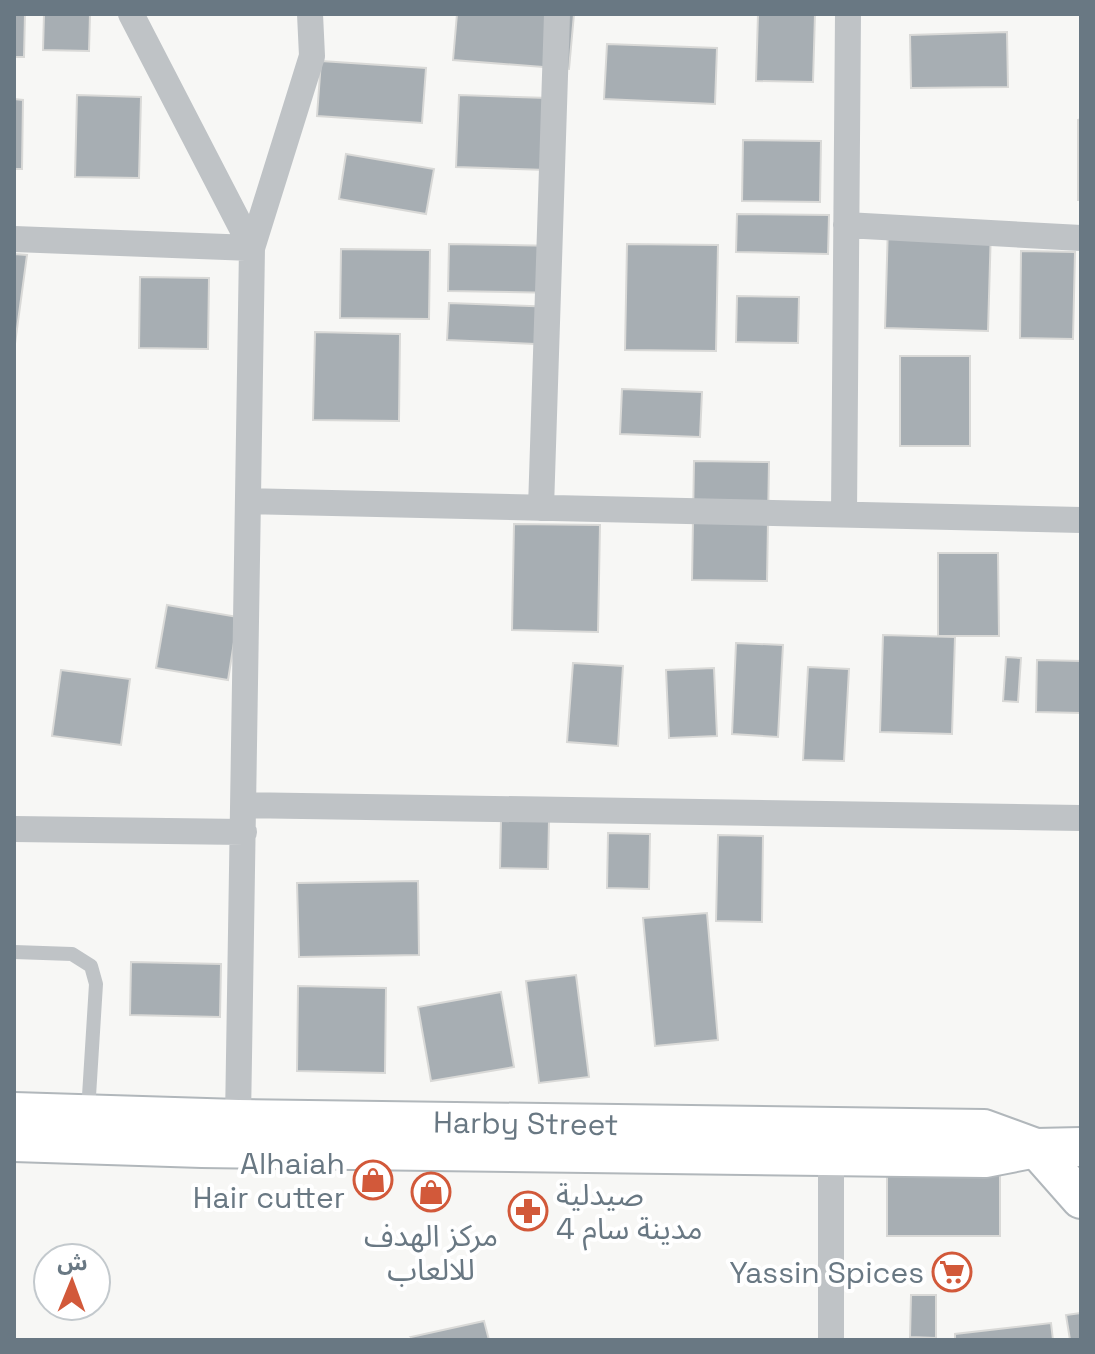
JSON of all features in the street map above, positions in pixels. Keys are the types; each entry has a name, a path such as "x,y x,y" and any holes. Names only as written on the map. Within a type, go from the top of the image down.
{"street":[{"path":"131,14 252,248"},
{"path":"238,1119 252,248 312,56 310,14"},
{"path":"541,508 557,14"},
{"path":"844,514 848,14"},
{"path":"846,225 1081,238"},
{"path":"14,239 252,248"},
{"path":"248,501 1081,520"},
{"path":"244,805 1081,818"},
{"path":"14,829 244,832"},
{"name":"Harby Street","path":"14,1112 831,1143"},
{"name":"Harby Street","path":"14,1142 202,1148 831,1143 984,1129 1036,1148 1081,1147"},
{"path":"831,1143 831,1340"},
{"path":"1036,1148 1081,1199"}],"lane":[{"path":"14,952 72,954 91,966 96,984 88,1114"}],"building":[{"path":"14,14 25,14 24,57 14,57"},
{"path":"44,14 90,14 89,51 43,50"},
{"path":"457,14 574,14 569,69 453,60"},
{"path":"758,14 815,14 813,82 756,81"},
{"path":"1007,32 1008,87 911,88 910,35"},
{"path":"607,44 717,48 715,104 604,99"},
{"path":"321,61 426,68 422,123 317,116"},
{"path":"77,95 141,97 139,178 75,177"},
{"path":"459,95 549,98 547,170 456,167"},
{"path":"14,99 23,100 22,169 14,169"},
{"path":"1081,119 1081,200 1078,200 1078,120"},
{"path":"743,140 821,141 820,202 742,201"},
{"path":"346,154 434,169 426,214 339,199"},
{"path":"737,214 829,215 828,254 736,252"},
{"path":"888,225 991,228 988,331 885,328"},
{"path":"449,244 560,246 559,293 448,291"},
{"path":"627,244 718,245 716,351 625,350"},
{"path":"341,249 430,250 429,319 340,318"},
{"path":"1021,251 1075,252 1073,339 1020,338"},
{"path":"14,254 27,255 14,351"},
{"path":"140,277 209,278 208,349 139,348"},
{"path":"737,296 799,297 798,343 736,342"},
{"path":"449,303 558,307 557,345 447,340"},
{"path":"315,332 400,334 399,421 313,420"},
{"path":"900,356 970,356 970,446 900,446"},
{"path":"622,389 702,392 700,437 620,434"},
{"path":"694,461 769,462 767,581 692,580"},
{"path":"514,524 600,525 598,632 512,630"},
{"path":"938,553 998,553 999,636 938,636"},
{"path":"167,605 238,617 228,680 156,668"},
{"path":"883,635 955,637 952,734 880,732"},
{"path":"736,643 783,645 778,737 732,734"},
{"path":"1006,657 1021,658 1018,702 1003,701"},
{"path":"1037,660 1081,661 1081,713 1036,712"},
{"path":"573,663 623,666 618,746 567,742"},
{"path":"808,667 849,669 844,761 803,760"},
{"path":"714,668 717,736 669,738 666,670"},
{"path":"61,670 130,679 121,745 52,736"},
{"path":"501,820 549,821 548,869 500,868"},
{"path":"608,833 650,834 649,889 607,888"},
{"path":"718,835 763,836 762,922 716,921"},
{"path":"418,881 419,955 299,957 297,883"},
{"path":"707,913 718,1040 655,1046 643,918"},
{"path":"131,962 221,964 220,1017 130,1015"},
{"path":"576,975 589,1077 539,1083 526,981"},
{"path":"298,986 386,988 385,1073 297,1071"},
{"path":"501,992 514,1067 431,1081 418,1007"},
{"path":"887,1170 1000,1170 1000,1236 887,1236"},
{"path":"911,1295 936,1295 936,1338 910,1337"},
{"path":"1081,1313 1081,1340 1070,1340 1066,1315"},
{"path":"484,1321 489,1340 415,1340 411,1337"},
{"path":"1051,1323 1053,1340 955,1340 955,1334"}],"place":[{"name":"Alhaiah Hair cutter","path":"373,1180"},
{"name":"مركز الهدف للالعاب","path":"431,1192"},
{"name":"صيدلية مدينة سام 4","path":"528,1211"},
{"name":"Yassin Spices","path":"952,1272"}]}
